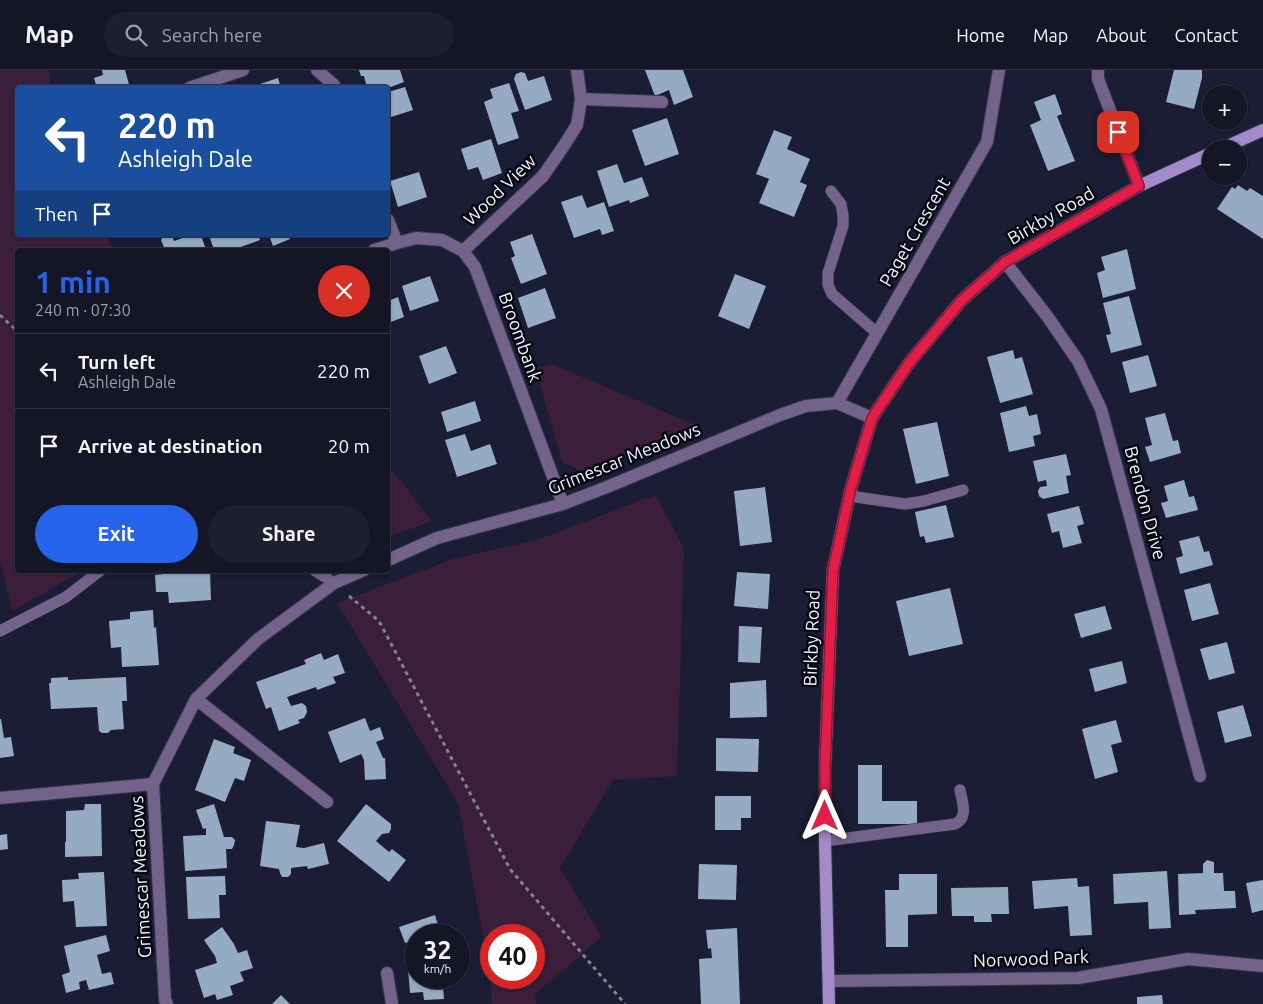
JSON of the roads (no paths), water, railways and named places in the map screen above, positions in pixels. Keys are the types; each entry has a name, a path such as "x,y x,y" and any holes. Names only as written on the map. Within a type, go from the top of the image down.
{"street":[{"path":"198,85 243,70"},
{"path":"317,70 334,85"},
{"name":"Wood View","path":"463,251 543,176 577,125 581,99 577,70"},
{"name":"Paget Crescent","path":"837,402 987,142 999,70"},
{"path":"1098,70 1098,79 1139,186"},
{"path":"581,99 662,102"},
{"path":"1241,140 1263,130"},
{"name":"Birkby Road","path":"829,1004 825,766 833,570 849,496 872,418 909,363 955,308 1005,262 1139,186 1202,157"},
{"path":"390,225 397,243"},
{"name":"Broombank","path":"381,248 416,238 442,240 463,251 475,267 562,504"},
{"name":"Brendon Drive","path":"1005,262 1047,316 1078,361 1101,409 1200,776"},
{"path":"837,402 872,418"},
{"name":"Grimescar Meadows","path":"390,559 437,538 562,504 780,414 806,406 837,402"},
{"name":"Grimescar Meadows","path":"167,1004 165,1000 153,784 196,699 258,639 334,584 358,573"},
{"path":"196,699 327,802"},
{"path":"0,798 153,784"},
{"name":"Norwood Park","path":"829,981 1078,978 1188,959 1263,966"},
{"path":"386,973 392,1004"}],"lane":[{"path":"831,191 841,204 843,226 828,274 828,285 832,294 877,333"},
{"path":"849,496 905,504 924,501 963,490"},
{"path":"1,628 66,597 97,573"},
{"path":"318,573 334,584"},
{"path":"825,841 955,824 960,822 963,816 964,808 960,790"}]}
